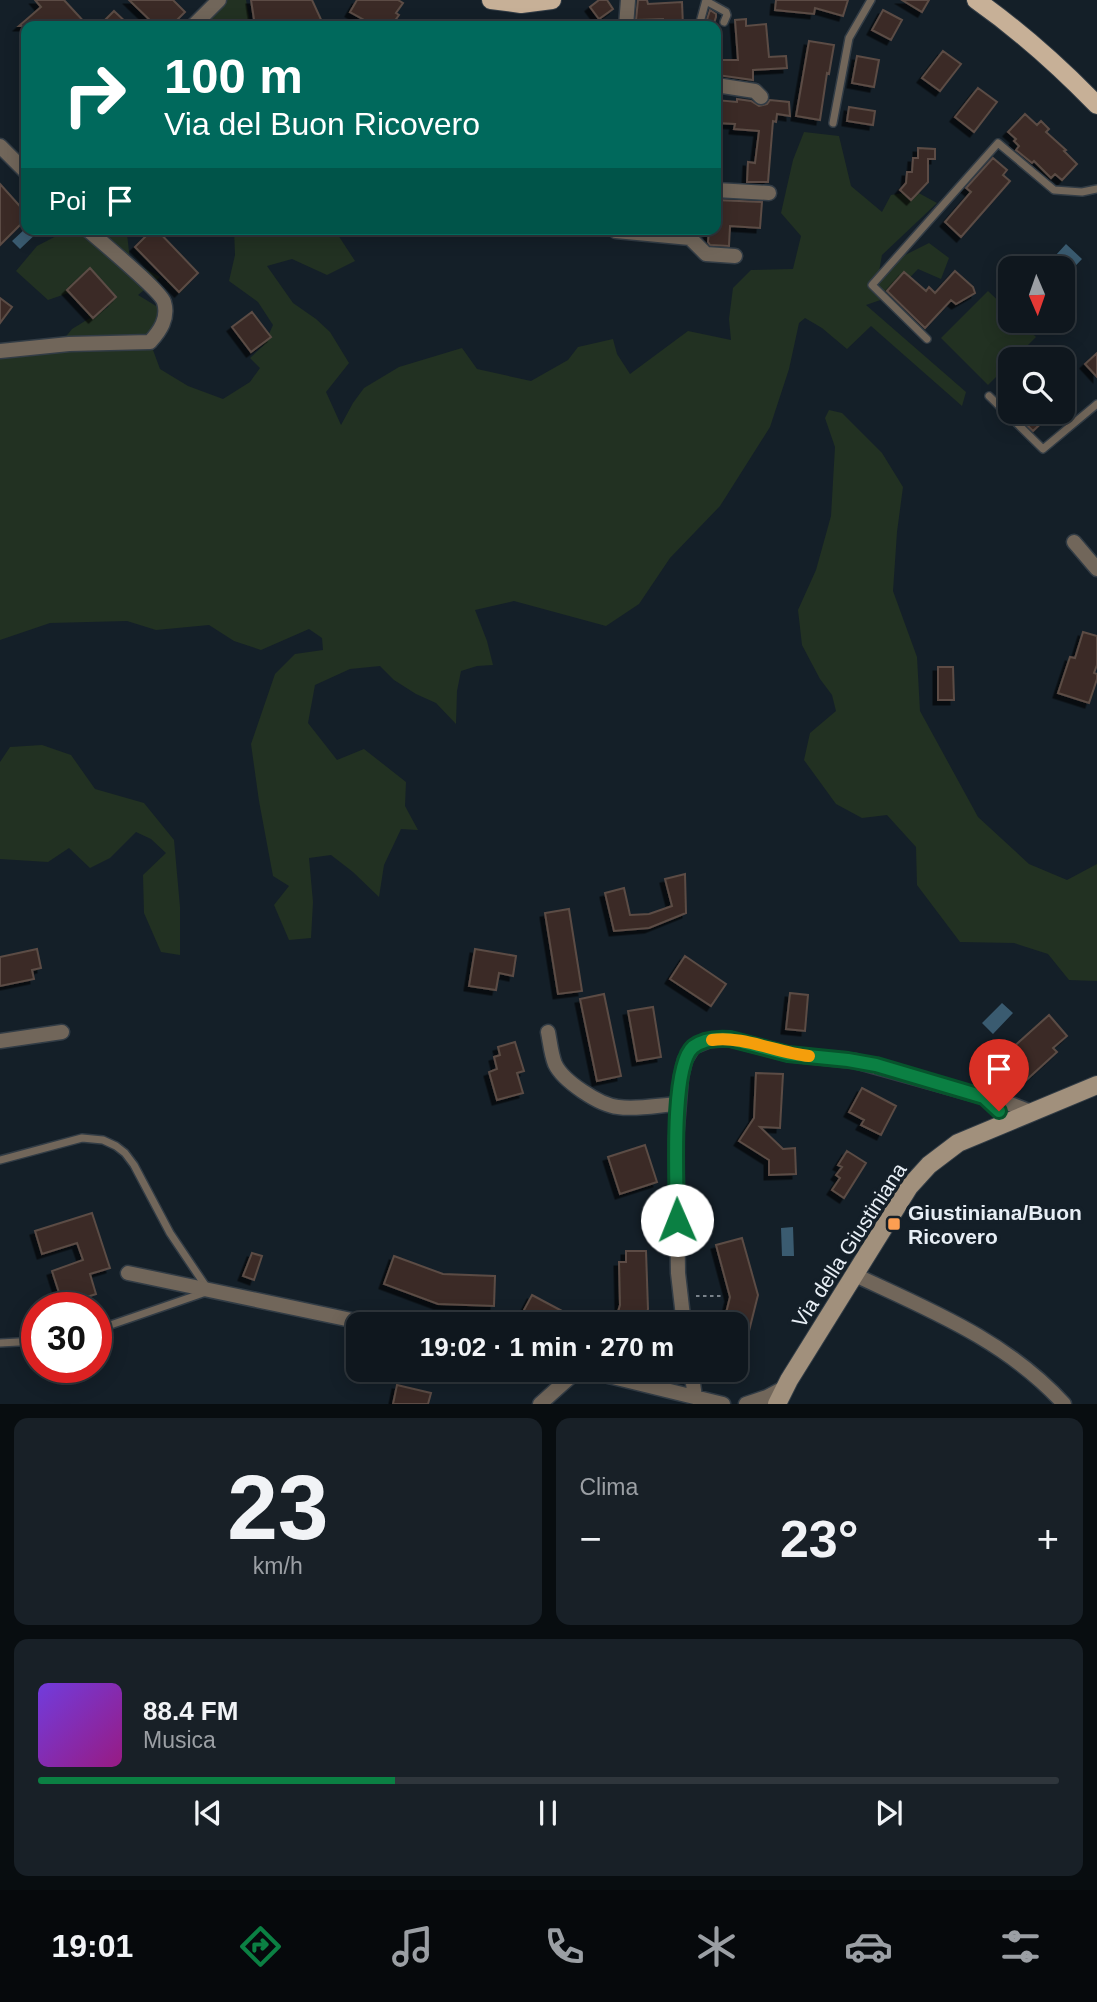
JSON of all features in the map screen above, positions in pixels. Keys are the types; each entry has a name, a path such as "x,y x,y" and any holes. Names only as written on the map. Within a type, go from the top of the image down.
{"main road":[{"path":"491,0 521,4 552,0"},
{"path":"976,0 1051,60 1097,105"}],"street":[{"path":"198,21 219,0"},
{"path":"626,21 628,0"},
{"path":"721,86 755,91 761,97"},
{"path":"0,146 21,167"},
{"path":"721,190 769,193"},
{"path":"0,351 68,344 149,342 162,328 164,301 93,235"},
{"path":"658,235 690,238 706,254 735,256"},
{"path":"1074,542 1097,569"},
{"path":"548,1031 553,1059 558,1069 595,1099 623,1108 678,1104"},
{"path":"0,1041 62,1032"},
{"path":"683,1312 678,1273 676,1139 681,1077 687,1055 693,1047 704,1041 720,1038 742,1041 788,1054 865,1063 1031,1112"},
{"name":"Via della Giustiniana","path":"780,1396 909,1187 929,1165 958,1143 1097,1085"},
{"path":"984,1097 999,1111 1005,1123"},
{"path":"128,1273 346,1319"},
{"path":"855,1275 953,1321 990,1342 1041,1381 1064,1404"},
{"path":"540,1404 565,1382"},
{"path":"633,1382 723,1404"},
{"path":"693,1382 695,1397"},
{"path":"746,1404 780,1396"}],"lane":[{"path":"700,21 706,0 726,12 724,22"},
{"path":"833,122 849,38 871,0"},
{"path":"927,339 872,285 998,143 1054,190 1082,192 1097,189"},
{"path":"989,396 1043,449 1097,404"},
{"path":"0,1160 82,1138 103,1140 116,1146 134,1165 170,1233 209,1291 112,1324"},
{"path":"0,1343 21,1342"}],"path":[{"path":"681,1296 724,1296"}],"green space":[{"path":"223,0 246,0 250,21 203,21"},
{"path":"804,132 839,136 851,186 882,212 891,195 915,191 937,203 882,255 878,277 887,264 929,243 949,258 941,279 918,269 892,296 866,305 966,392 962,406 871,326 847,349 805,318 799,323 789,369 770,427 720,506 670,558 639,604 606,626 514,601 475,610 493,665 461,671 457,691 456,724 436,703 394,680 380,666 350,669 315,685 308,723 337,760 364,749 406,782 405,806 418,830 401,829 384,865 379,897 331,855 309,858 313,902 311,938 289,940 274,905 289,886 273,876 251,744 275,674 295,654 323,650 322,638 309,629 261,650 234,641 209,625 156,630 127,621 50,623 0,640 0,350 59,345 72,329 108,307 113,292 93,274 80,289 48,300 16,271 37,246 58,235 127,235 130,260 160,277 138,295 166,312 150,342 160,369 188,386 223,399 250,382 260,368 250,358 264,345 273,325 258,302 229,281 235,255 234,235 338,235 355,261 327,275 292,259 267,266 293,303 330,332 349,363 326,392 341,425 364,388 399,367 462,348 477,369 531,381 568,360 578,347 613,339 617,354 630,374 688,331 731,340 729,319 733,288 751,270 793,269 801,236 781,213 793,160"},
{"path":"988,291 998,301 998,333 1032,333 1036,337 1026,347 998,347 998,375 988,385 941,338"},
{"path":"829,410 842,413 882,453 903,487 893,591 917,657 920,711 978,817 1029,864 1067,880 1097,864 1097,981 1069,980 1048,954 1014,943 960,942 917,885 916,847 887,815 862,818 836,804 804,760 810,733 836,711 832,695 802,645 798,610 816,570 831,516 835,447 825,418"},
{"path":"42,745 71,755 95,789 144,803 174,840 180,907 180,955 161,952 144,913 143,875 166,853 151,839 136,832 110,858 90,868 69,848 48,862 0,859 0,762 10,747"}],"water":[{"path":"21,233 21,235 35,235 20,249 12,241"},
{"path":"1066,244 1082,259 1075,266 1075,256 1055,256"},
{"path":"1002,1003 1013,1013 993,1034 982,1023"},
{"path":"793,1227 794,1256 782,1256 781,1228"}],"building":[{"path":"35,0 64,0 83,21 25,21 41,7"},
{"path":"129,0 173,0 185,12 176,21 151,21"},
{"path":"251,0 312,0 322,21 254,21"},
{"path":"357,0 398,0 403,3 396,13 399,15 395,21 366,21 350,12"},
{"path":"599,0 607,0 613,9 599,19 590,7"},
{"path":"638,0 647,0 648,4 682,2 683,21 636,20"},
{"path":"776,0 848,0 843,16 815,8 814,14 775,10"},
{"path":"902,0 929,0 922,12"},
{"path":"710,10 716,14 715,21 707,21"},
{"path":"883,10 902,20 891,40 872,30"},
{"path":"114,11 125,21 104,21"},
{"path":"746,19 746,26 766,24 769,57 786,56 787,68 753,70 753,80 721,76 721,60 738,60 735,20"},
{"path":"809,41 834,45 820,120 796,116"},
{"path":"943,51 961,64 940,91 922,78"},
{"path":"857,56 879,60 874,87 852,83"},
{"path":"978,88 997,102 974,132 955,117"},
{"path":"737,99 751,101 759,106 770,100 789,102 790,116 777,114 776,122 773,121 768,182 747,182 748,162 755,163 759,131 734,129 735,124 721,123 721,100 737,102"},
{"path":"849,107 875,111 873,125 847,121"},
{"path":"1025,114 1037,125 1041,121 1049,129 1046,132 1077,164 1062,180 1055,174 1051,178 1034,161 1032,163 1016,150 1019,146 1014,141 1016,139 1008,132"},
{"path":"918,148 935,149 935,159 928,159 928,182 911,200 900,190 906,183 907,172 912,172 913,158 918,158"},
{"path":"993,158 1007,170 1003,175 1010,181 961,237 945,222 971,192 966,188"},
{"path":"0,184 21,207 21,224 0,245"},
{"path":"721,200 762,202 760,228 730,226 729,246 710,245 709,235 721,235"},
{"path":"147,235 162,235 198,273 179,292 135,247"},
{"path":"90,268 116,297 93,318 67,290"},
{"path":"955,271 973,287 975,293 956,304 951,300 925,328 887,291 904,272 926,291 929,287 935,293"},
{"path":"0,298 12,307 0,323"},
{"path":"252,312 271,337 251,352 232,327"},
{"path":"1097,353 1097,377 1085,364"},
{"path":"1026,424 1040,424 1033,431"},
{"path":"1083,632 1097,636 1097,665 1094,673 1097,674 1097,679 1089,703 1058,693 1070,657 1075,658"},
{"path":"938,667 953,667 954,700 938,700"},
{"path":"685,874 686,913 649,928 614,931 605,893 624,888 630,915 649,914 672,906 665,879"},
{"path":"569,909 582,991 558,994 545,913"},
{"path":"37,949 41,968 32,970 34,979 0,986 0,957"},
{"path":"475,949 516,956 513,976 499,973 496,990 469,986"},
{"path":"685,956 726,984 711,1006 670,979"},
{"path":"790,993 808,995 805,1031 786,1029"},
{"path":"604,994 621,1076 597,1081 580,999"},
{"path":"653,1007 661,1057 637,1061 628,1011"},
{"path":"1049,1015 1067,1036 1053,1048 1057,1052 1022,1084 1000,1059"},
{"path":"515,1042 524,1071 517,1073 523,1093 497,1100 489,1072 497,1069 494,1057 500,1055 498,1047"},
{"path":"756,1073 783,1074 780,1128 760,1127 783,1149 795,1148 796,1174 769,1175 769,1160 739,1141 754,1118"},
{"path":"862,1088 896,1106 881,1135 861,1125 864,1120 849,1112"},
{"path":"645,1145 657,1182 620,1194 608,1157"},
{"path":"847,1151 866,1163 844,1198 832,1190 840,1178 836,1175 842,1167 838,1165"},
{"path":"92,1213 110,1268 90,1274 95,1292 59,1292 52,1271 83,1260 77,1243 42,1254 35,1231"},
{"path":"742,1238 758,1295 748,1335 748,1312 726,1312 730,1297 716,1245"},
{"path":"626,1251 646,1251 647,1312 618,1312 619,1262 626,1262"},
{"path":"252,1253 262,1256 254,1280 243,1276"},
{"path":"394,1256 443,1274 495,1276 494,1306 438,1304 384,1284"},
{"path":"532,1295 564,1312 523,1312"},
{"path":"397,1385 431,1393 428,1404 393,1404"}],"slow traffic":[{"path":"712,1040 730,1039 788,1054 809,1056"}],"place":[{"name":"Giustiniana/Buon Ricovero","path":"894,1224"}],"route":[{"path":"677,1220 676,1139 682,1069 693,1047 704,1041 730,1039 788,1054 876,1065 984,1097 999,1111"}]}
